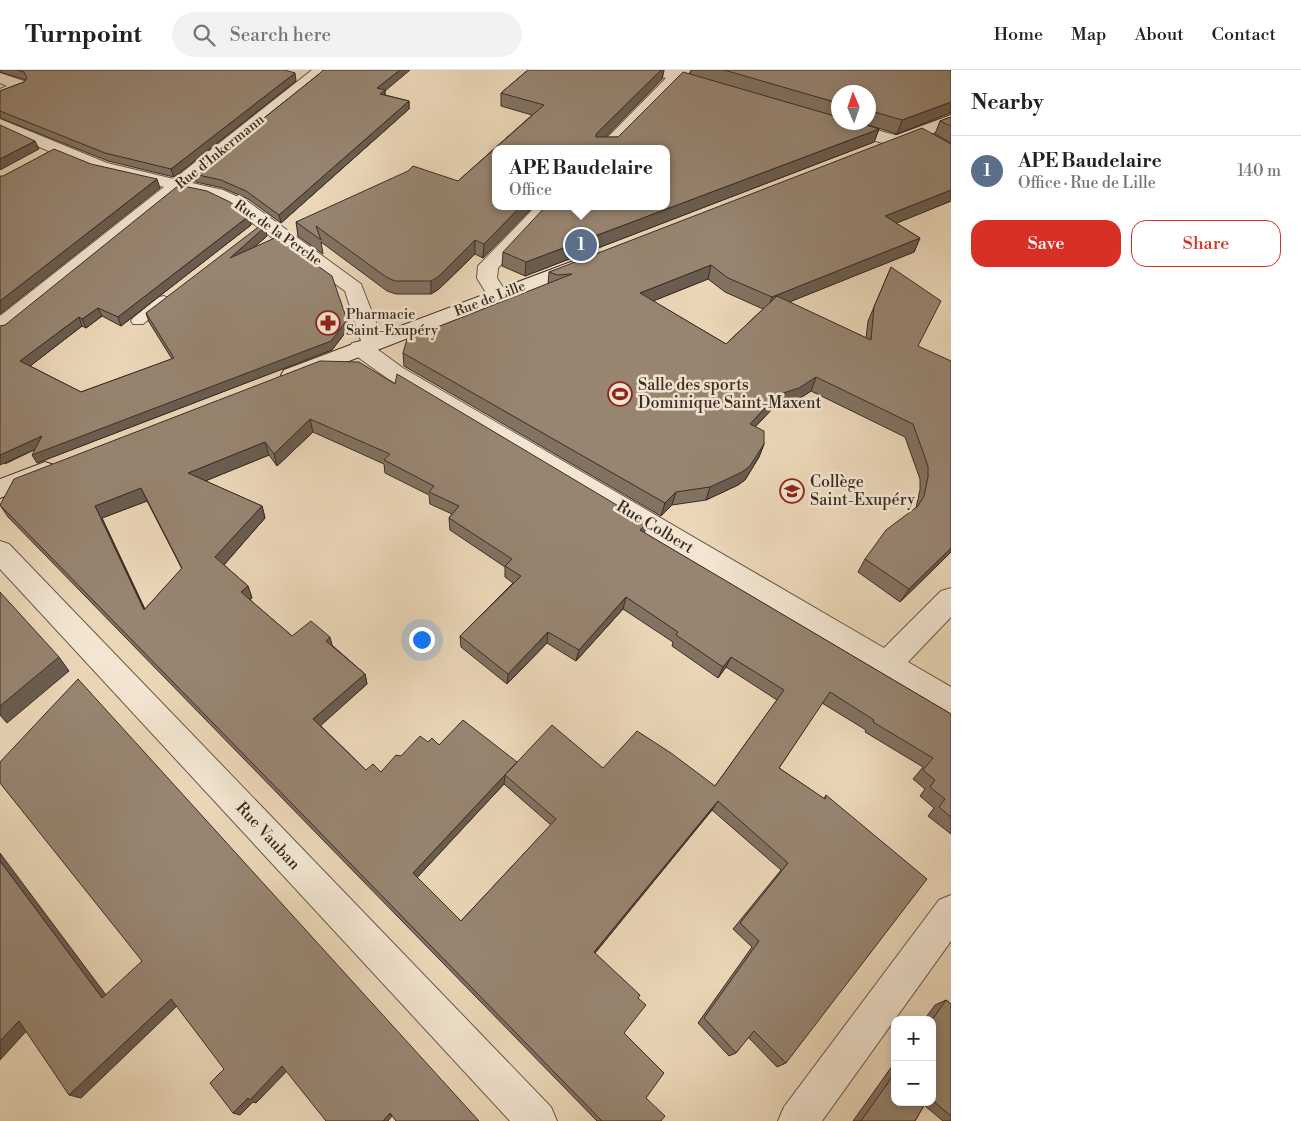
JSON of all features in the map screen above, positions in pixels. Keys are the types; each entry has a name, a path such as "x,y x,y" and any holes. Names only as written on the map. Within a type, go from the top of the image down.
{"street":[{"path":"654,70 680,73 729,92"},
{"path":"609,145 680,73"},
{"name":"Rue d'Inkermann","path":"0,327 179,185 311,74"},
{"path":"0,78 21,85 0,95"},
{"path":"868,152 896,142 927,138 951,120"},
{"name":"Rue de la Perche","path":"0,124 101,167 230,199 258,228 354,288 366,346"},
{"path":"857,130 896,142"},
{"path":"41,157 58,148"},
{"path":"498,296 487,278 488,266 543,210"},
{"name":"Rue de Lille","path":"277,381 600,257"},
{"name":"Rue Colbert","path":"366,346 395,373 951,703"},
{"path":"0,489 65,464"},
{"name":"Rue Vauban","path":"0,551 537,1121"},
{"path":"887,665 951,599"},
{"path":"798,1121 951,912"}],"lane":[{"path":"138,321 175,292"}],"building":[{"path":"17,70 285,70 295,73 171,169 105,153 0,111 0,91 24,82 27,78 24,72"},
{"path":"323,70 400,70 377,88 385,90 380,94 409,101 279,215 246,191 221,180 194,174 319,74"},
{"path":"528,70 661,70 596,134 596,137 618,137 683,72 831,115 831,130 879,129 670,208 670,145 499,145 544,105 501,93"},
{"path":"724,70 951,70 951,102 902,120 876,112 876,85 831,85 831,101"},
{"path":"951,117 951,126 940,121"},
{"path":"0,125 35,141 0,159"},
{"path":"922,128 951,144 951,190 885,216 920,238 772,297 728,278 711,265 640,293 726,344 777,296 871,340 874,307 891,267 941,301 918,346 951,361 951,548 909,589 865,559 886,530 918,506 924,496 928,466 913,424 816,377 799,388 777,395 750,424 764,431 764,444 750,466 742,472 710,487 676,492 665,503 403,353 407,339 572,274 557,275 549,272"},
{"path":"54,149 91,164 157,179 0,301 0,176"},
{"path":"492,151 492,210 517,210 484,244 475,240 439,276 431,281 395,281 386,277 316,226 321,240 296,222 408,171 413,166 458,181"},
{"path":"179,185 207,191 230,202 249,216 118,317 98,308 82,319 79,317 20,361 81,392 174,358 146,313 261,225 265,227 230,258 277,237 332,276 347,320 331,341 32,455 42,436 0,455 0,326 5,325"},
{"path":"542,210 664,210 526,262 503,252"},
{"path":"320,361 359,362 395,384 397,374 647,523 640,530 951,714 951,817 939,807 945,799 930,787 935,780 923,770 933,758 873,722 874,720 830,692 779,768 825,799 826,795 927,879 786,1063 754,1031 736,1053 704,1018 759,941 740,923 788,863 718,801 594,952 640,995 638,998 646,1005 624,1033 664,1073 646,1098 665,1116 661,1121 602,1121 0,505 14,479","holes":["310,419 390,454 384,460 434,486 429,492 459,506 449,518 512,559 505,566 521,576 460,636 508,674 548,632 579,650 626,597 678,632 676,635 723,667 731,657 784,690 715,786 671,753 637,731 603,768 552,725 505,775 556,819 461,921 413,873 517,762 463,720 439,745 432,738 428,742 420,736 401,756 396,755 381,772 373,764 366,770 313,719 365,674 326,641 330,637 311,621 292,636 241,592 248,586 215,557 262,506 188,473 265,442 274,454","141,488 182,568 144,610 95,506"]},
{"path":"0,592 59,657 0,706"},
{"path":"78,679 479,1121 396,1121 390,1113 383,1121 326,1121 282,1066 250,1100 248,1098 233,1113 210,1083 224,1069 171,999 69,1095 19,1021 0,1041 0,861 102,998 142,961 0,783 0,762"},
{"path":"946,1000 951,1004 951,1116 936,1103 935,1016"},
{"path":"891,1079 891,1106 924,1106 915,1121 861,1121"}],"place":[{"name":"APE Baudelaire","path":"581,245"},
{"name":"Pharmacie Saint-Exupéry","path":"328,323"},
{"name":"Salle des sports Dominique Saint-Maxent","path":"620,394"},
{"name":"Collège Saint-Exupéry","path":"792,491"}]}
